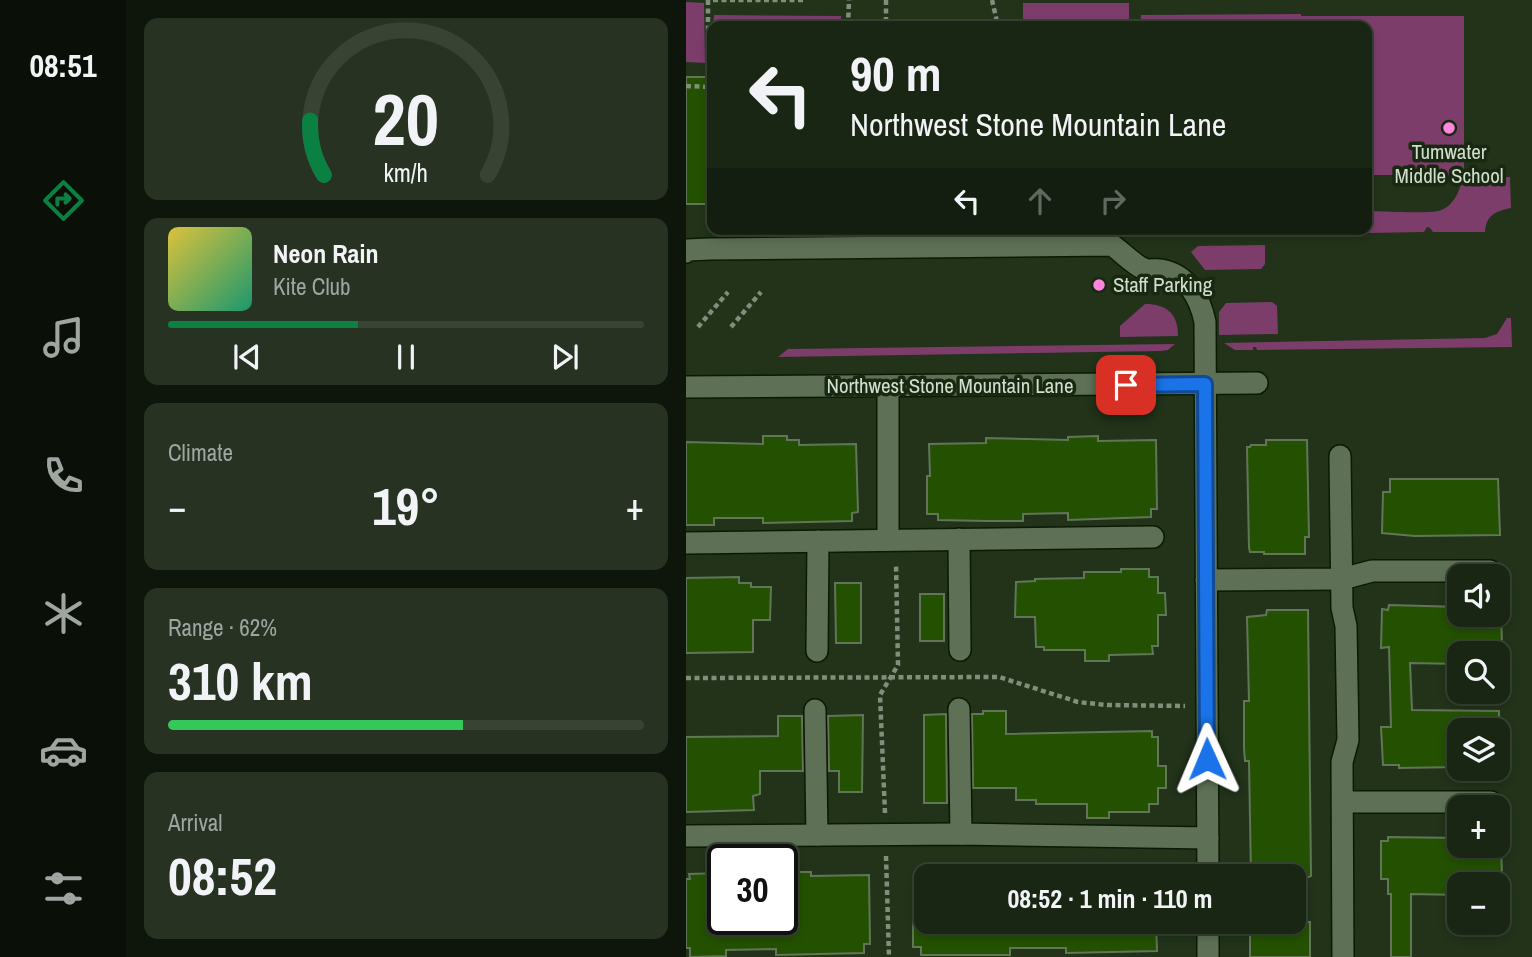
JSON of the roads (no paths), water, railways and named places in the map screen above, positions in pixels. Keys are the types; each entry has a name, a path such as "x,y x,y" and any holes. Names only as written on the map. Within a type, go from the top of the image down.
{"street":[{"path":"686,252 1112,245 1144,269 1170,273 1192,289 1202,304 1205,322 1208,864"},
{"name":"Northwest Stone Mountain Lane","path":"686,387 1256,383"},
{"path":"888,386 888,540"},
{"path":"1340,456 1342,608 1346,626 1348,740 1342,762 1343,957"},
{"path":"686,543 1153,537"},
{"path":"959,539 960,650"},
{"path":"817,651 818,541"},
{"path":"1206,580 1342,579 1372,571 1447,571"},
{"path":"959,709 961,834"},
{"path":"815,710 817,835"},
{"path":"1343,802 1447,802"},
{"path":"686,836 961,834 1208,838"},
{"path":"1208,934 1208,957"}],"place":[{"name":"Tumwater Middle School","path":"1449,128"},
{"name":"Staff Parking","path":"1099,285"}]}
